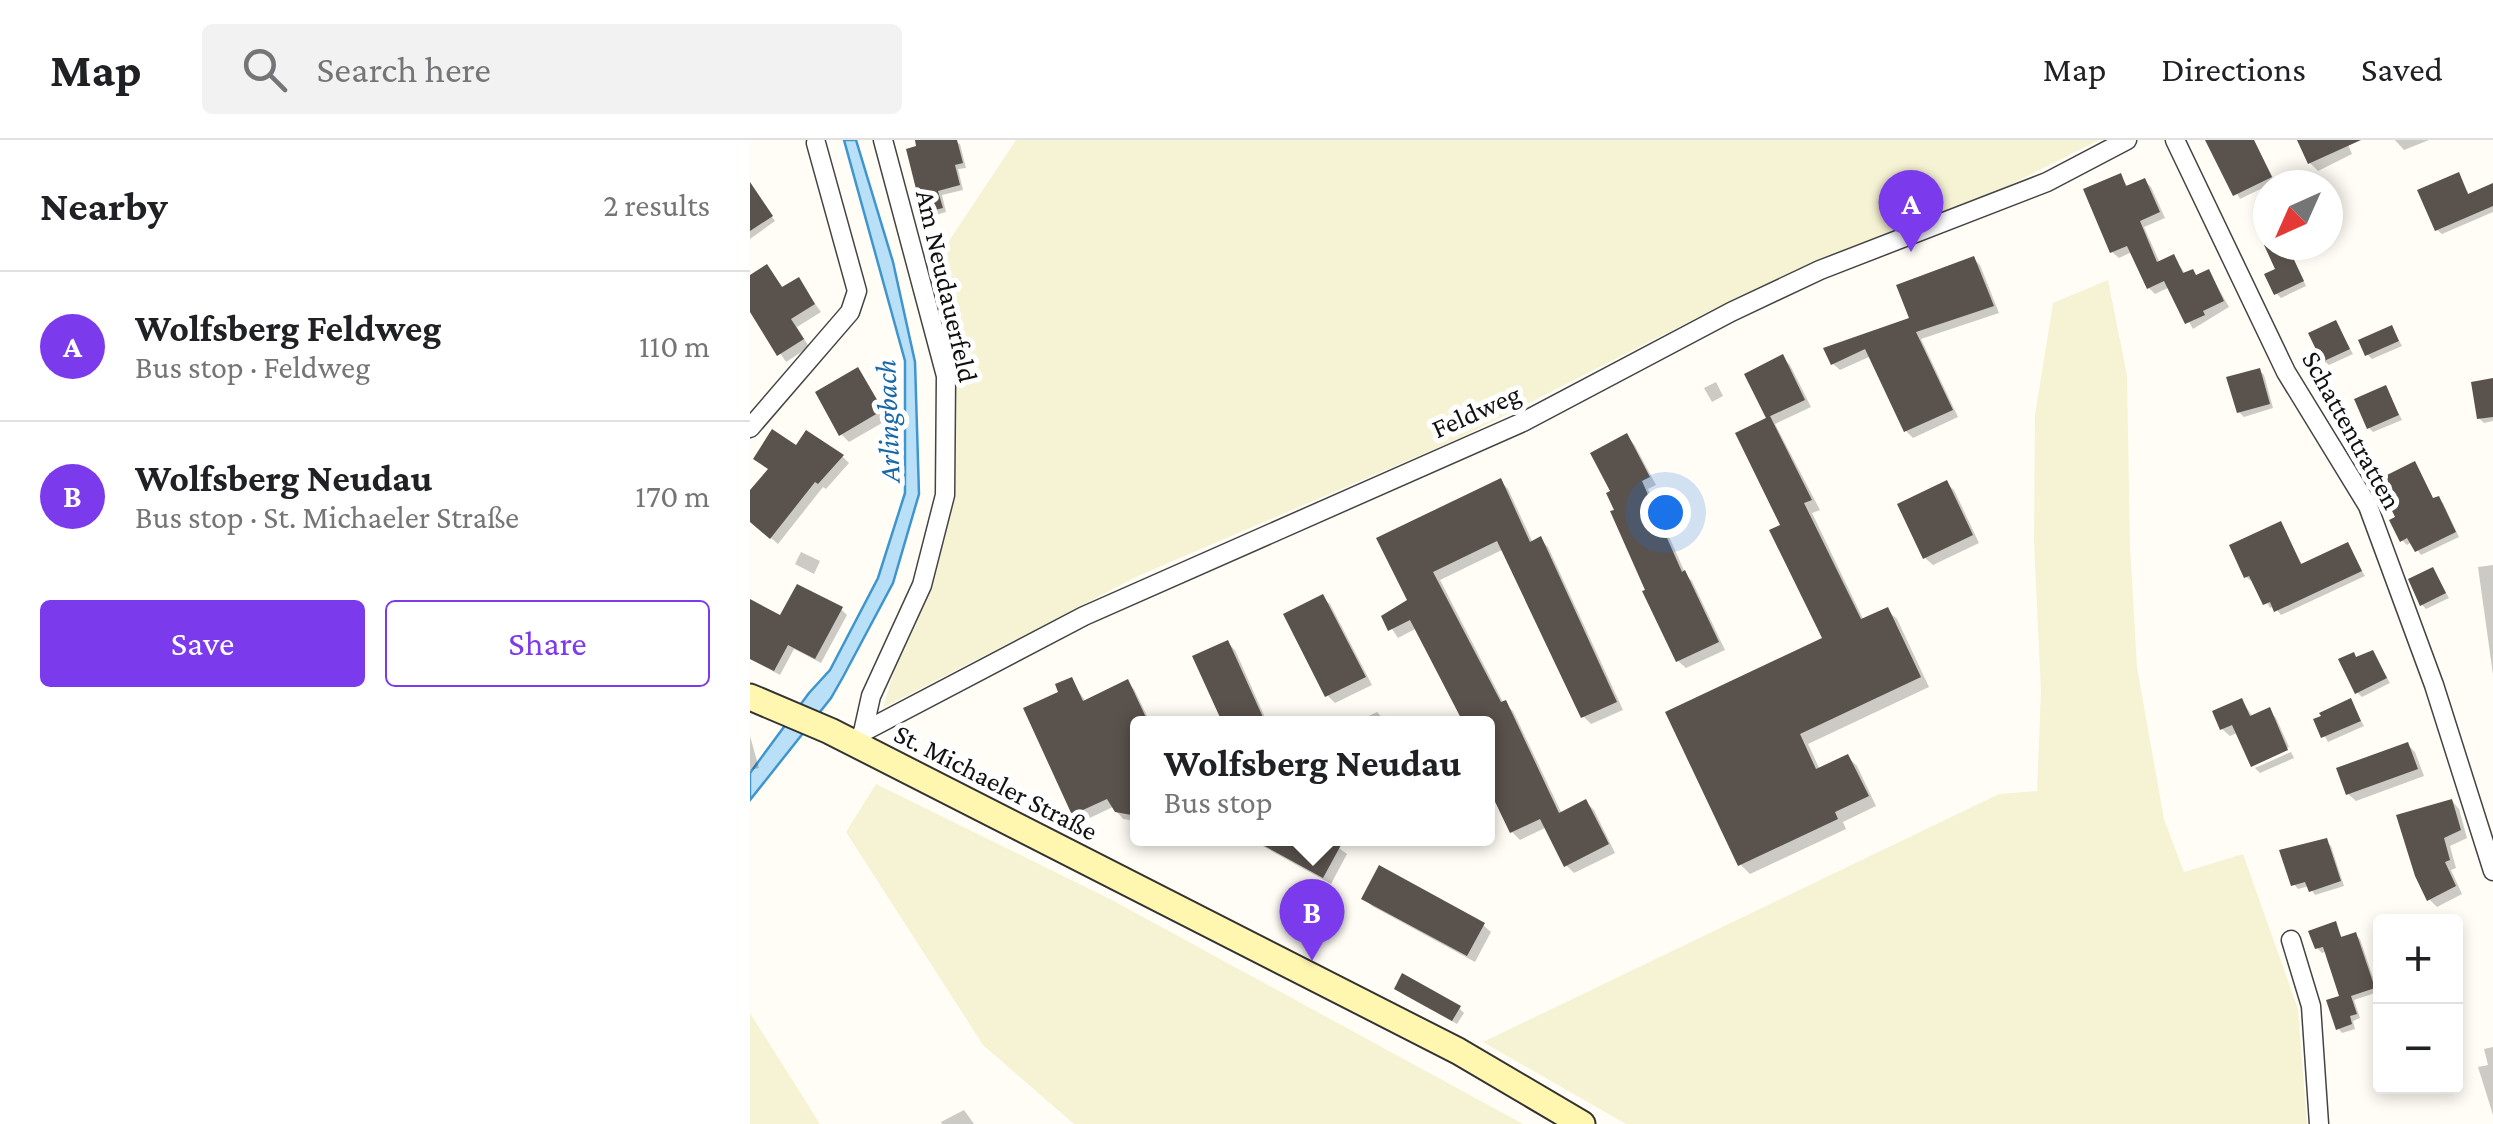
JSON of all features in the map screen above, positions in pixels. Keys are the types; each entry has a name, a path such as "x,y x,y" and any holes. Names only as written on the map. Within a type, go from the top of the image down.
{"main road":[{"name":"St. Michaeler Straße","path":"750,697 776,711 859,738 1458,1051 1582,1124"}],"street":[{"name":"Am Neudauerfeld","path":"859,738 872,696 922,584 945,495 946,376 883,140"},
{"name":"Feldweg","path":"859,738 1084,616 1523,422 1802,278 2047,182 2128,140"},
{"name":"Schattentratten","path":"2176,140 2286,372 2368,506 2434,685 2493,871"},
{"path":"750,428 850,312 856,291 816,142"},
{"path":"2292,940 2311,1006 2318,1124"}],"shaded area":[{"path":"1016,140 2099,140 2008,186 1860,243 1718,307 1460,438 1138,576 883,708 929,587 952,373 931,268"},
{"path":"2108,280 2127,375 2137,667 2164,819 2184,872 2243,854 2298,1009 2307,1124 1626,1124 1483,1042 1999,794 2037,791 2041,692 2034,542 2035,415 2053,303"},
{"path":"876,784 1112,900 1523,1124 1074,1124 983,1045 846,832"},
{"path":"750,1013 820,1124 750,1124"}],"water":[{"name":"Arlingbach","path":"844,140 856,140 893,262 915,362 919,494 893,583 843,677 831,698 750,800 750,773 830,670 878,578 905,493 905,361"}],"building":[{"path":"915,140 957,140 963,163 955,165 960,185 938,191 943,208 922,213 906,149 916,146"},
{"path":"2205,140 2254,140 2269,170 2253,170 2253,186 2233,196"},
{"path":"2297,140 2361,140 2308,164"},
{"path":"2459,172 2468,194 2493,183 2493,206 2435,231 2417,190"},
{"path":"2121,173 2126,186 2145,178 2160,212 2140,221 2157,262 2174,254 2183,273 2193,269 2196,275 2209,269 2224,301 2203,311 2205,315 2185,324 2164,281 2147,289 2127,246 2110,253 2083,189"},
{"path":"750,182 773,216 750,231"},
{"path":"1974,256 1994,306 1916,332 1953,410 1904,432 1865,349 1831,365 1823,348 1909,318 1896,285"},
{"path":"2271,260 2294,260 2304,281 2274,295 2264,274 2275,269"},
{"path":"767,264 782,287 799,277 815,304 791,319 804,339 777,356 750,312 750,275"},
{"path":"2336,320 2350,349 2322,362 2308,333"},
{"path":"2392,325 2399,341 2365,356 2358,340"},
{"path":"1783,354 1805,400 1766,418 1744,374"},
{"path":"858,367 883,410 839,436 815,392"},
{"path":"2260,368 2270,404 2237,413 2226,377"},
{"path":"2493,378 2493,417 2477,419 2471,382"},
{"path":"2386,385 2399,415 2367,429 2354,399"},
{"path":"1770,416 1812,500 1804,503 1861,619 1888,607 1921,677 1800,734 1816,769 1848,754 1869,796 1835,812 1838,819 1738,866 1665,712 1822,638 1769,530 1780,525 1735,433"},
{"path":"772,429 796,445 806,430 844,455 818,484 815,482 770,539 750,522 750,490 768,469 753,459"},
{"path":"1627,433 1650,477 1642,481 1682,572 1685,570 1719,642 1676,662 1642,591 1645,590 1610,511 1614,510 1606,493 1610,491 1590,453"},
{"path":"2415,461 2433,498 2439,496 2456,532 2415,552 2407,538 2400,542 2389,520 2395,517 2377,480"},
{"path":"1501,478 1530,542 1541,536 1617,702 1581,718 1497,541 1433,572 1501,702 1506,700 1559,813 1586,799 1609,844 1564,867 1540,819 1510,833 1495,802 1495,716 1460,716 1410,620 1388,631 1381,616 1407,600 1376,538"},
{"path":"1947,480 1973,535 1923,559 1897,504"},
{"path":"2281,521 2301,564 2348,542 2362,571 2274,612 2270,602 2263,605 2249,576 2244,578 2229,545"},
{"path":"2433,567 2446,593 2420,606 2408,579"},
{"path":"797,584 843,607 815,659 788,645 774,671 750,659 750,599 780,615"},
{"path":"1323,594 1366,677 1325,697 1283,614"},
{"path":"1228,640 1262,716 1219,716 1192,656"},
{"path":"2373,650 2387,678 2355,694 2338,659"},
{"path":"1072,677 1083,701 1128,679 1145,716 1130,716 1130,815 1115,812 1107,799 1072,815 1023,708 1058,692 1055,684"},
{"path":"2242,698 2250,716 2270,707 2288,750 2251,767 2232,725 2220,730 2212,711"},
{"path":"2351,698 2361,721 2321,738 2313,719"},
{"path":"2408,742 2418,769 2346,795 2336,768"},
{"path":"2452,799 2461,830 2444,838 2450,860 2445,862 2456,886 2427,901 2396,815"},
{"path":"2327,838 2341,881 2309,892 2305,882 2291,886 2279,850"},
{"path":"1265,846 1340,846 1323,878"},
{"path":"1379,865 1485,923 1467,956 1361,899"},
{"path":"2336,921 2341,937 2356,932 2373,982 2373,989 2351,996 2357,1014 2350,1016 2352,1024 2336,1030 2326,1000 2339,996 2323,947 2315,949 2308,931"},
{"path":"1402,973 1461,1006 1452,1021 1394,989"}],"place":[{"name":"Wolfsberg Feldweg","path":"1911,252"},
{"name":"Wolfsberg Neudau","path":"1312,961"}]}
